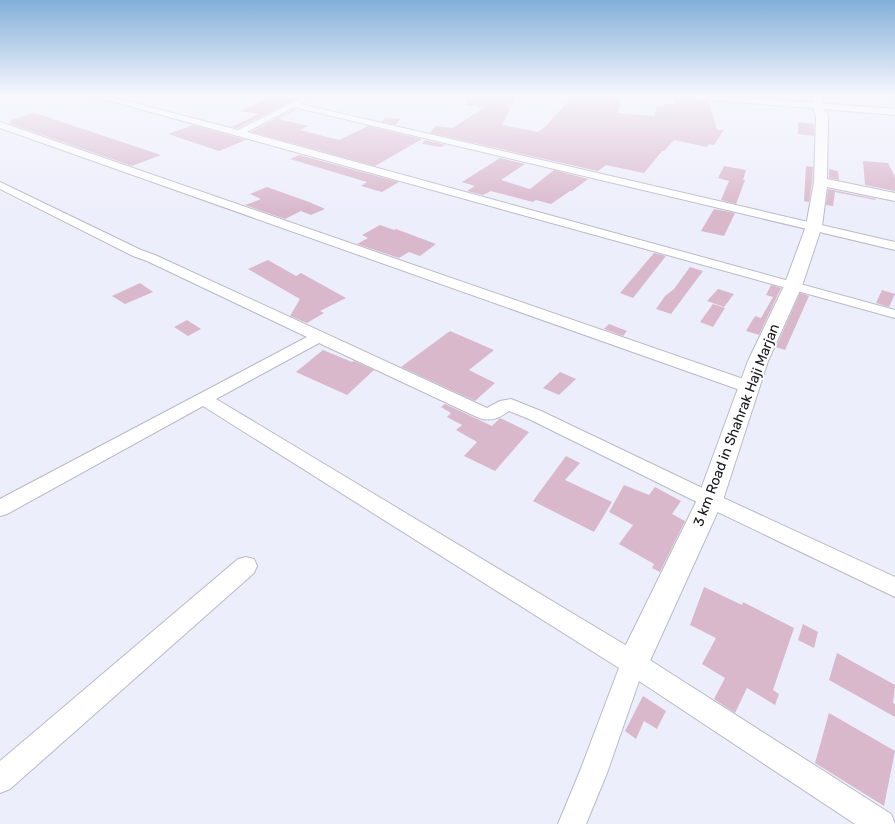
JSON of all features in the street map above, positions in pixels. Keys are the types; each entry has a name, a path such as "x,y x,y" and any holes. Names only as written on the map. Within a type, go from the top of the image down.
{"street":[{"path":"27,134 749,387"},
{"path":"243,134 895,314"},
{"path":"421,134 895,246"},
{"name":"3 km Road in Shahrak Haji Marjan","path":"633,663 710,500 758,361 793,286 814,226 816,202 821,182 821,134"},
{"path":"821,182 895,197"},
{"path":"0,185 136,253 151,258 242,300 317,338 485,414 492,414 506,405 511,405 535,415 710,500 895,587"},
{"path":"0,508 317,338"},
{"path":"203,399 633,663 881,824"},
{"path":"0,779 246,566"},
{"path":"572,824 593,773 633,663"}],"building":[{"path":"41,134 99,134 161,155 132,166"},
{"path":"169,134 226,134 246,140 219,151"},
{"path":"260,134 317,134 339,140 350,134 403,134 422,139 375,166"},
{"path":"436,134 721,134 714,145 709,144 707,147 674,140 664,151 662,151 644,173 606,165 598,171"},
{"path":"425,140 446,145 441,147 422,144"},
{"path":"299,155 399,182 382,192 361,186 367,182 290,159"},
{"path":"500,158 525,164 501,180 530,189 554,170 588,179 551,204 536,200 533,202 491,191 483,195 467,191 475,186 462,182"},
{"path":"863,161 888,163 895,177 895,191 865,185"},
{"path":"724,166 746,170 743,180 745,180 736,204 721,200 729,181 718,178"},
{"path":"806,166 813,167 809,202 804,201"},
{"path":"829,169 838,171 839,180 829,178"},
{"path":"267,187 325,209 311,215 301,211 285,219 245,205 261,199 250,194"},
{"path":"828,189 876,199 835,192 833,206 826,205"},
{"path":"714,209 735,213 724,236 701,231"},
{"path":"380,225 394,230 396,229 436,244 420,256 409,252 399,258 357,244 368,238 362,235"},
{"path":"654,253 666,256 633,298 620,293"},
{"path":"268,260 296,276 301,273 346,298 320,311 324,313 307,323 290,316 300,299 248,269"},
{"path":"690,267 703,271 671,314 656,309 665,296 674,289"},
{"path":"140,283 153,292 125,304 112,296"},
{"path":"771,285 781,288 759,335 746,331 755,316 761,318 773,297 766,295"},
{"path":"718,289 734,294 724,307 707,301"},
{"path":"882,290 895,294 889,307 876,303"},
{"path":"800,293 809,296 785,350 776,347"},
{"path":"713,304 725,308 713,327 700,322"},
{"path":"187,320 201,329 188,336 174,327"},
{"path":"609,324 627,331 623,336 604,329"},
{"path":"450,331 494,350 469,370 495,383 475,401 401,367"},
{"path":"323,350 374,370 347,395 296,372"},
{"path":"560,372 576,379 559,395 543,388"},
{"path":"445,404 492,426 500,418 529,432 495,471 464,456 477,442 456,430 462,425 447,417 451,413 441,407"},
{"path":"566,456 580,463 565,480 612,502 594,532 533,501"},
{"path":"624,485 649,495 655,487 681,501 672,514 685,521 660,572 652,568 654,564 619,544 633,525 609,512"},
{"path":"704,587 742,605 743,602 794,628 773,690 779,694 775,705 747,688 735,713 714,699 725,678 702,664 716,638 690,625"},
{"path":"803,624 818,632 814,648 798,640"},
{"path":"837,653 895,685 893,703 895,704 895,717 829,680"},
{"path":"643,696 666,711 657,729 644,721 636,739 625,731"},
{"path":"829,713 895,751 884,806 815,763"}]}
